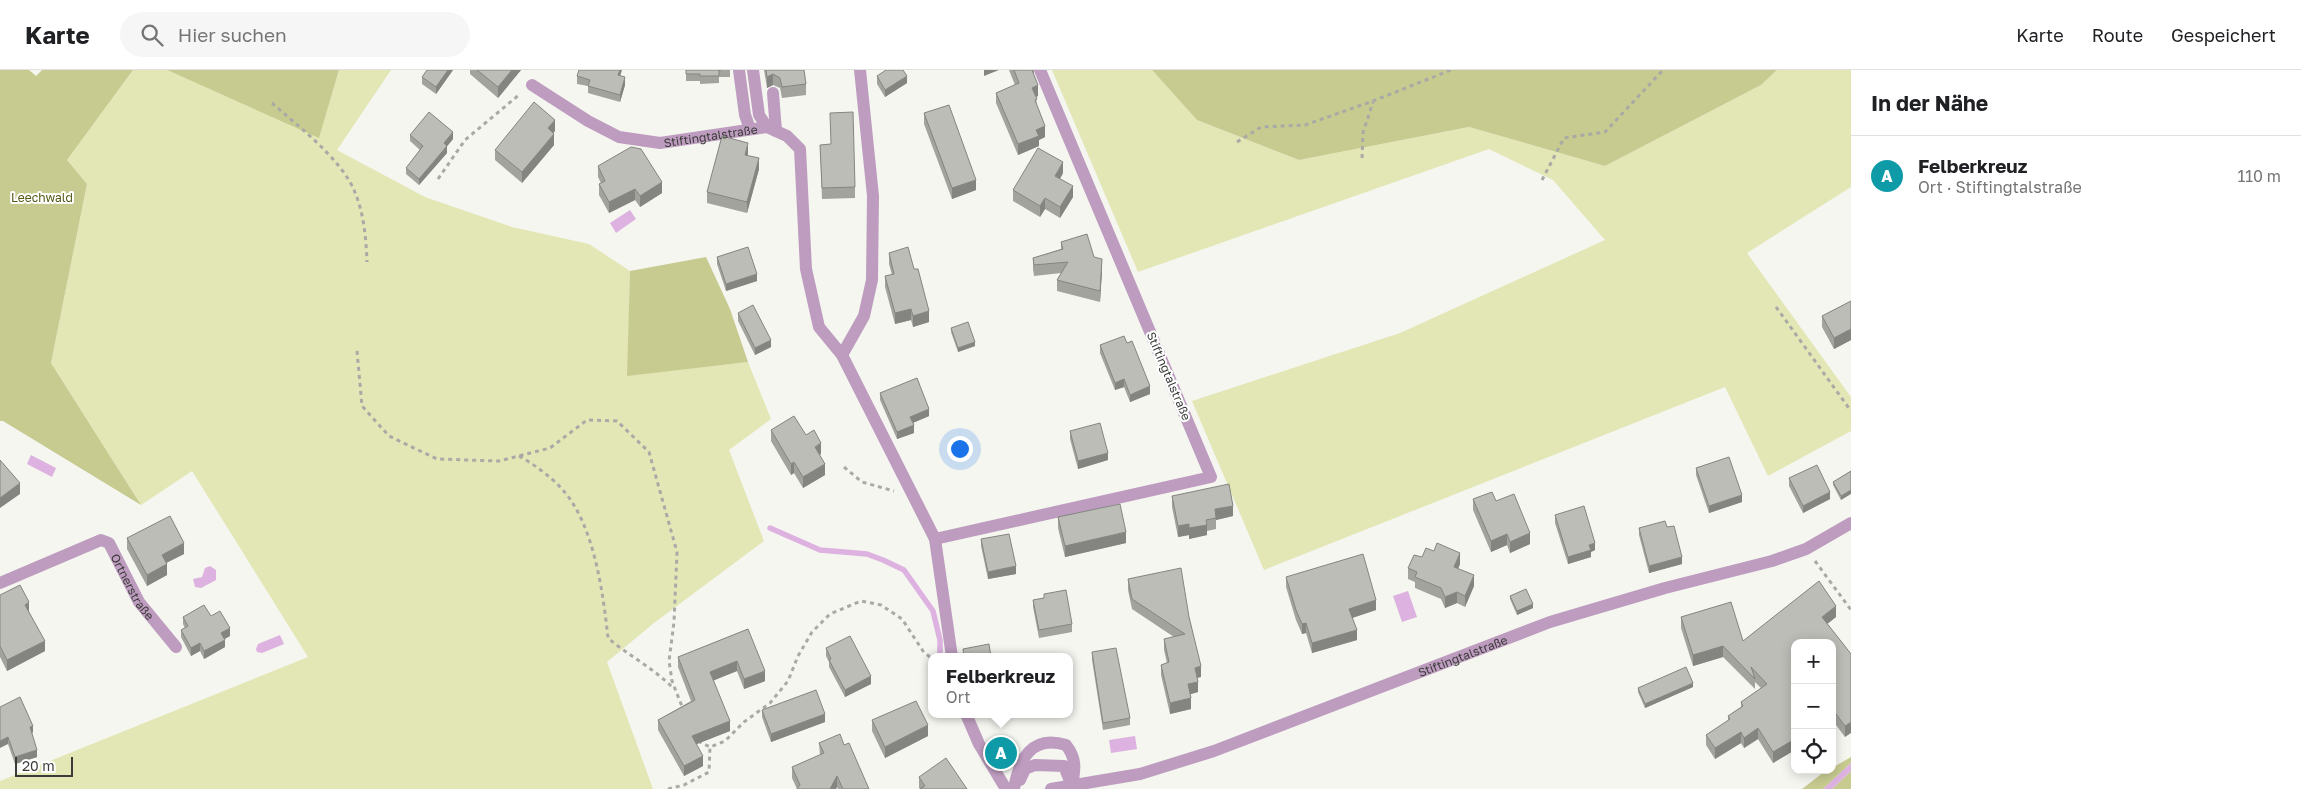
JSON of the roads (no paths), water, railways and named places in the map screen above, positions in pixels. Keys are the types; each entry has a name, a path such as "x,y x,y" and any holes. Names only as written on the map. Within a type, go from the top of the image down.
{"street":[{"path":"739,70 744,114 750,129"},
{"path":"753,70 760,116 771,129"},
{"path":"842,355 864,316 872,280 873,196 860,70"},
{"name":"Stiftingtalstraße","path":"935,538 1211,477 1040,70"},
{"name":"Stiftingtalstraße","path":"532,85 619,137 660,143 750,129 771,129 787,136 800,149 806,269 819,327 842,355 935,538 951,653"},
{"path":"771,129 773,93"},
{"name":"Stiftingtalstraße","path":"1051,789 1111,780 1163,768 1282,726 1432,666 1550,622 1656,590 1772,561 1806,549 1851,523"},
{"name":"Ortnerstraße","path":"0,583 100,540 108,543 139,602 176,647"},
{"path":"968,718 979,744 1006,789"},
{"path":"1015,789 1021,759 1045,742 1066,745 1073,754 1076,766 1072,786"},
{"path":"1015,789 1026,769 1035,765 1064,766 1072,786"}],"waterway":[{"path":"770,528 820,550 867,554 904,570 933,611 940,640 940,653"}],"place":[{"name":"Felberkreuz","path":"1001,753"}],"park label":[{"name":"Leechwald","path":"42,197"}]}
